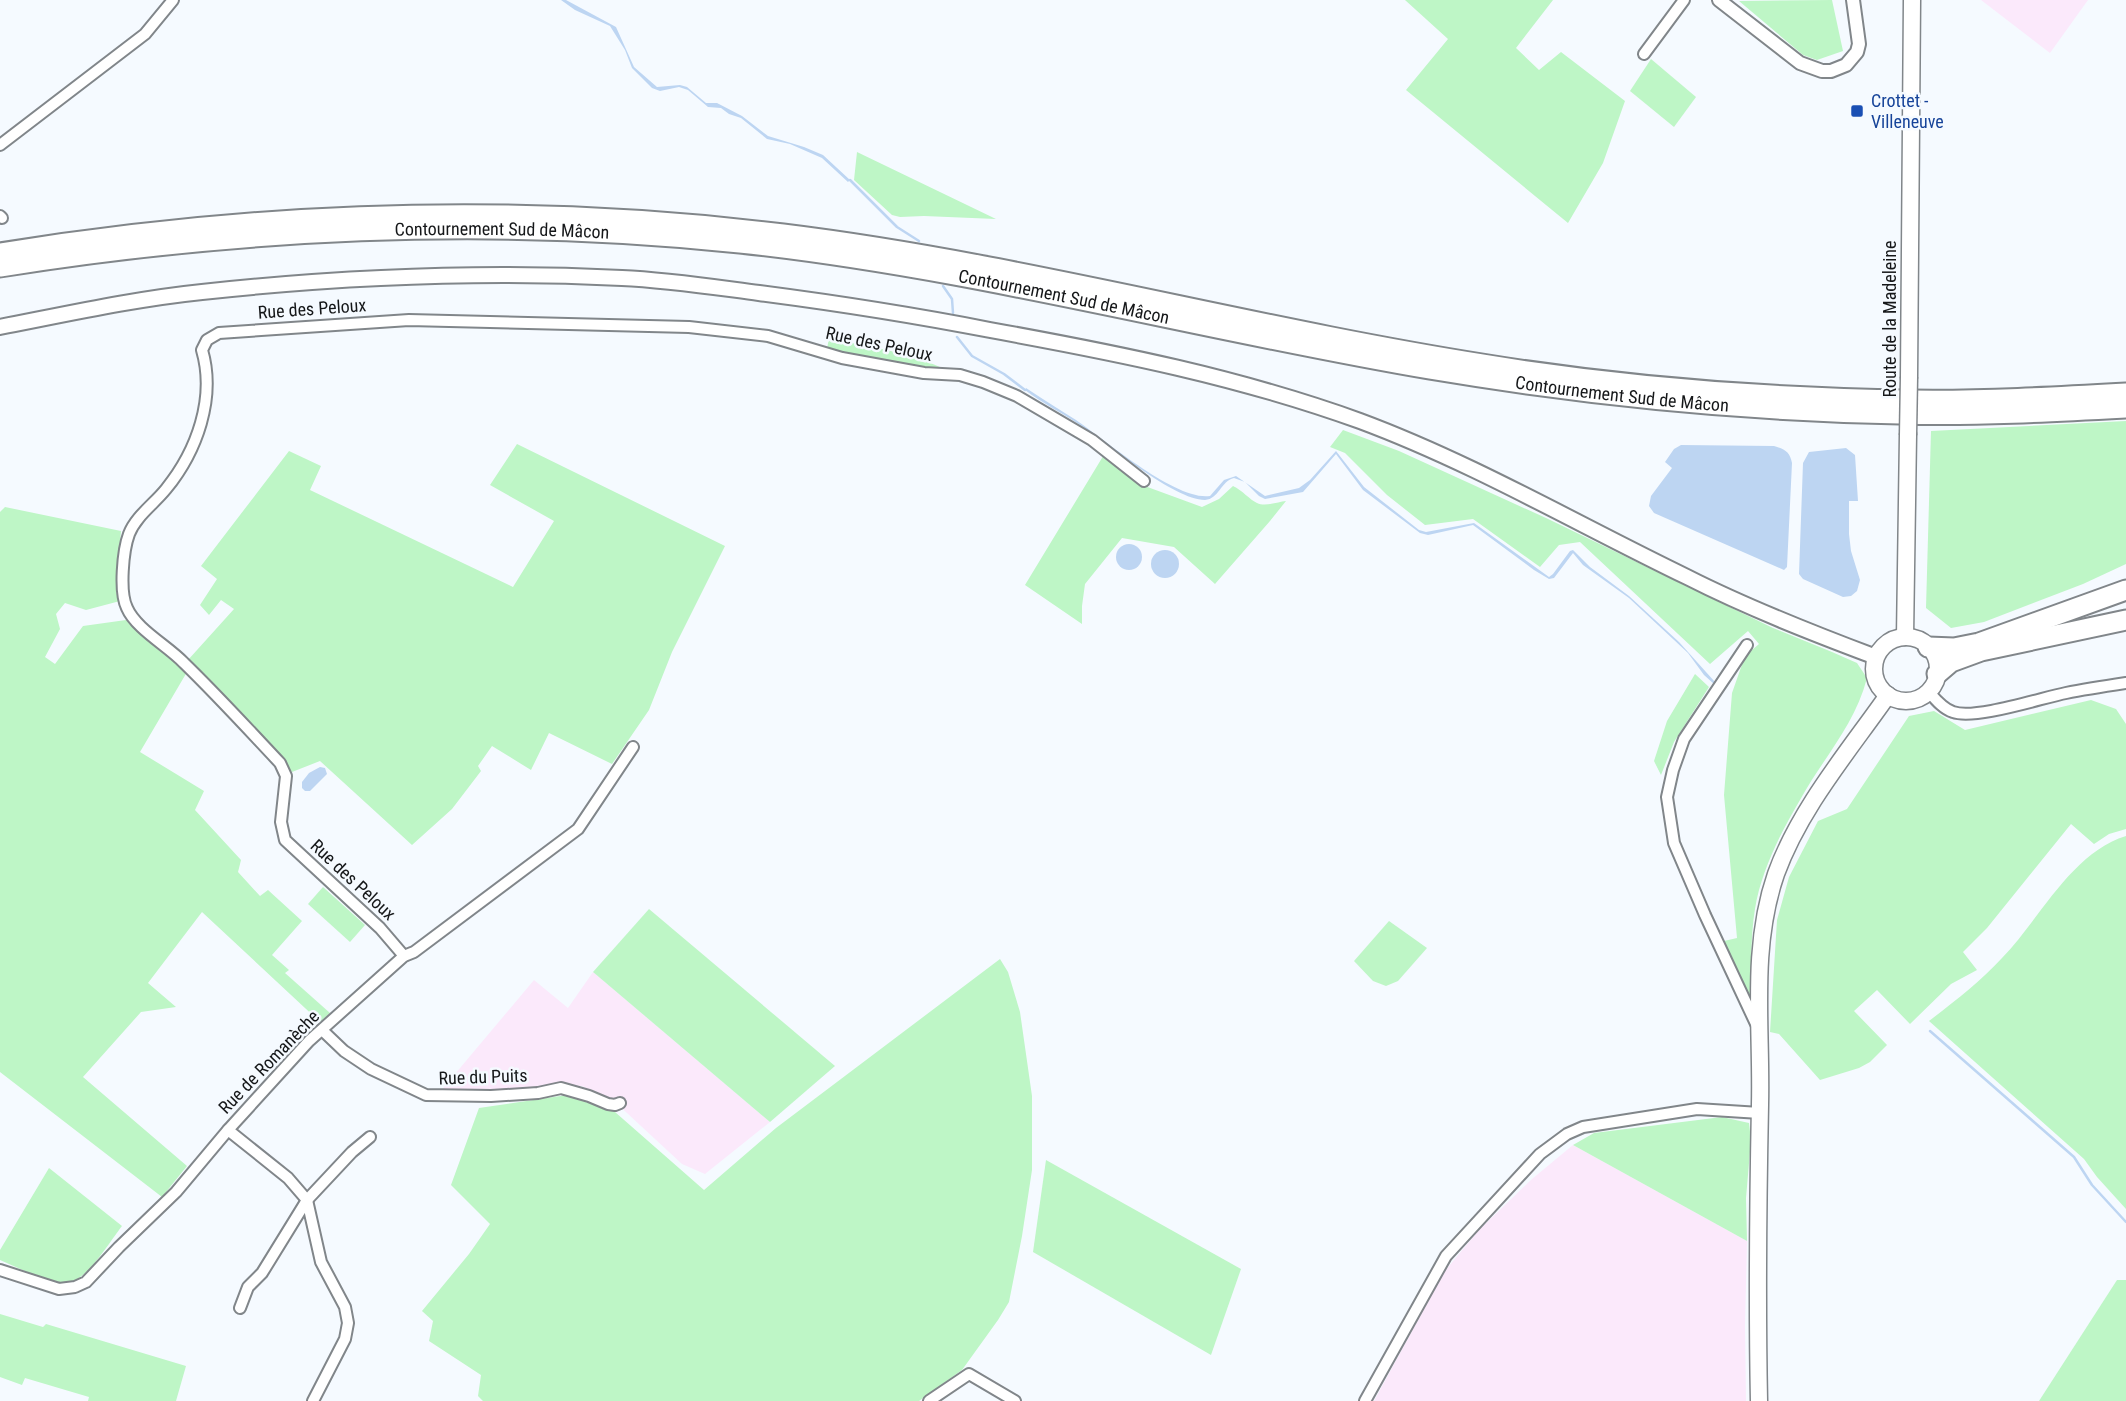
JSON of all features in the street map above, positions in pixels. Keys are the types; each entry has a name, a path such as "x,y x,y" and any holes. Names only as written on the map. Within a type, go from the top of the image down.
{"highway":[{"name":"Contournement Sud de Mâcon","path":"0,253 145,232 320,218 495,215 643,220 785,234 900,250 1368,344 1586,379 1720,391 1913,400 2126,393"},
{"name":"Contournement Sud de Mâcon","path":"0,267 143,246 316,232 489,228 643,235 785,248 910,266 1347,354 1468,376 1594,393 1736,406 1905,414 2126,408"},
{"path":"1928,647 1954,648 1979,643 2126,590"},
{"path":"1933,682 1951,662 1981,651 2126,620"}],"main road":[{"name":"Route de la Madeleine","path":"1905,637 1912,0"},
{"path":"0,327 199,292 342,281 497,275 623,278 683,283 911,315 1156,362 1263,389 1362,422 1434,452 1739,603 1876,657"},
{"path":"1905,637 1913,638 1928,647 1937,662 1933,682 1922,696 1901,700 1888,695 1877,682 1874,665 1876,657 1888,643 1905,637"},
{"path":"1759,1401 1758,1029 1760,950 1766,912 1788,845 1808,809 1888,695"}],"street":[{"path":"0,145 145,34 173,0"},
{"path":"1644,54 1684,0"},
{"path":"1719,0 1791,57 1822,71 1831,71 1853,59 1859,44 1853,0"},
{"name":"Rue des Peloux","path":"404,956 380,928 285,840 281,822 286,776 280,763 182,660 148,632 127,608 122,590 129,533 177,474 201,426 206,401 207,368 202,350 208,340 219,333 409,320 688,327 768,336 842,358 924,373 960,375 983,382 1017,396 1092,440 1144,481"},
{"path":"1746,645 1684,739 1667,797 1674,843 1758,1029"},
{"path":"1933,682 1944,708 1964,714 2126,683"},
{"name":"Rue de Romanèche","path":"0,1270 58,1289 75,1287 86,1282 176,1192 228,1130 322,1030 404,956 414,952 578,829 633,747"},
{"name":"Rue du Puits","path":"322,1030 344,1051 371,1069 426,1096 491,1097 561,1088 608,1104 615,1105 620,1102"},
{"path":"1365,1401 1446,1256 1539,1154 1567,1134 1583,1127 1697,1109 1760,1113"},
{"path":"228,1130 288,1178 307,1200 321,1262 345,1307 348,1323 345,1339 313,1401"},
{"path":"240,1308 247,1287 262,1273 307,1200 352,1152 370,1137"},
{"path":"929,1401 969,1374 1015,1401"}],"shaded area":[{"path":"1981,0 2088,0 2050,53"},
{"path":"593,972 770,1122 705,1174 682,1164 614,1101 582,1086 503,1092 439,1093 534,980 568,1008"},
{"path":"1573,1145 1747,1241 1746,1401 1374,1401 1444,1272 1479,1230 1532,1179"}],"green space":[{"path":"1405,0 1553,0 1516,48 1539,70 1561,52 1625,101 1603,163 1568,223 1406,90 1448,39"},
{"path":"1832,0 1843,51 1817,60 1803,55 1739,1"},
{"path":"1651,59 1696,97 1674,127 1630,91"},
{"path":"857,152 996,219 892,215 854,180"},
{"path":"829,338 905,355 948,371 887,363 841,353 827,349"},
{"path":"2126,421 2126,564 2083,584 1984,622 1951,628 1926,608 1931,431"},
{"path":"1343,430 1399,451 1546,518 1773,628 1857,663 1867,678 1855,711 1786,825 1762,880 1753,920 1750,1000 1724,941 1737,938 1724,795 1732,693 1745,656 1759,644 1748,631 1710,664 1580,542 1559,545 1540,567 1473,519 1425,525 1387,495 1345,453 1330,447"},
{"path":"517,444 725,546 672,652 649,710 612,764 549,733 531,770 492,746 478,766 481,771 452,809 412,845 320,761 292,772 188,660 234,609 221,600 209,615 200,605 217,579 201,566 289,451 321,466 310,490 513,587 554,521 490,485"},
{"path":"1105,453 1142,485 1202,507 1219,499 1233,486 1260,504 1286,501 1215,584 1174,547 1122,538 1085,584 1082,624 1025,585"},
{"path":"5,507 121,531 116,592 120,601 86,610 65,603 56,614 60,629 45,657 55,664 83,626 126,620 147,635 187,672 140,752 204,791 195,810 241,860 238,872 260,896 268,890 302,921 272,955 289,970 285,973 330,1013 320,1022 202,912 148,983 176,1007 141,1012 83,1077 187,1166 162,1197 0,1072 0,512"},
{"path":"1695,674 1709,687 1674,742 1661,775 1654,761 1667,721"},
{"path":"2091,700 2116,709 2126,724 2126,829 2109,834 2094,844 2071,824 1987,928 1963,952 1977,970 1951,984 1910,1024 1877,990 1854,1011 1887,1045 1870,1062 1859,1068 1820,1080 1779,1034 1770,1032 1777,920 1789,877 1818,821 1847,809 1909,716 1934,711 1965,730"},
{"path":"2126,836 2126,1209 2084,1159 1929,1021 1994,967 2073,872 2106,845"},
{"path":"323,887 365,925 350,942 308,904"},
{"path":"649,909 835,1066 770,1122 593,972"},
{"path":"1389,921 1427,948 1398,981 1386,986 1373,981 1354,961"},
{"path":"1000,959 1008,972 1020,1012 1032,1096 1032,1170 1022,1236 1009,1302 998,1320 962,1370 919,1401 483,1401 478,1396 481,1375 429,1341 433,1321 422,1311 490,1224 451,1185 479,1108 567,1095 615,1112 704,1190 776,1128"},
{"path":"1722,1117 1749,1123 1751,1140 1746,1198 1747,1241 1573,1145 1594,1133"},
{"path":"1046,1160 1241,1269 1211,1355 1033,1252"},
{"path":"49,1168 122,1226 90,1268 75,1281 67,1283 42,1278 0,1260 0,1250"},
{"path":"2117,1280 2126,1280 2126,1401 2039,1401"},
{"path":"0,1314 43,1327 46,1324 186,1366 176,1401 88,1401 89,1397 25,1378 22,1385 0,1377"}],"water":[{"path":"561,0 566,0 616,27 634,67 657,87 680,85 687,87 706,103 717,103 742,116 768,136 823,155 850,180 848,182 822,158 790,144 767,139 741,118 721,108 708,107 688,90 679,87 660,91 652,88 632,68 625,50 610,26 575,10"},
{"path":"1026,388 1141,467 1179,489 1196,495 1210,496 1224,480 1236,476 1244,482 1234,478 1210,499 1192,498 1159,481 1032,395"},
{"path":"1681,445 1774,446 1788,454 1792,463 1787,567 1784,570 1654,513 1649,506 1651,496 1672,468 1665,462 1674,449"},
{"path":"1846,448 1855,455 1858,501 1849,501 1849,534 1860,580 1857,591 1851,596 1843,597 1803,579 1799,574 1803,463 1809,452"},
{"path":"1336,451 1364,487 1419,530 1426,532 1474,523 1549,577 1573,550 1590,567 1629,596 1679,642 1715,682 1714,684 1704,675 1688,653 1629,598 1583,565 1573,553 1554,578 1549,579 1473,525 1428,535 1420,533 1363,490 1336,454 1303,492 1265,499 1246,483 1265,496 1299,488 1310,480"},
{"path":"1129,544 1138,548 1142,557 1138,566 1129,570 1120,566 1116,557 1120,548"},
{"path":"1165,550 1175,554 1179,564 1175,574 1165,578 1155,574 1151,564 1155,554"},
{"path":"320,767 325,768 327,774 310,791 305,791 302,782 309,773"}],"waterway":[{"path":"850,180 897,227 919,241"},
{"path":"943,286 952,299 953,313"},
{"path":"957,337 972,356 1004,374 1025,390"},
{"path":"1930,1031 2074,1157 2092,1185 2126,1222"}],"place":[{"name":"Crottet - Villeneuve","path":"1857,111"}]}
